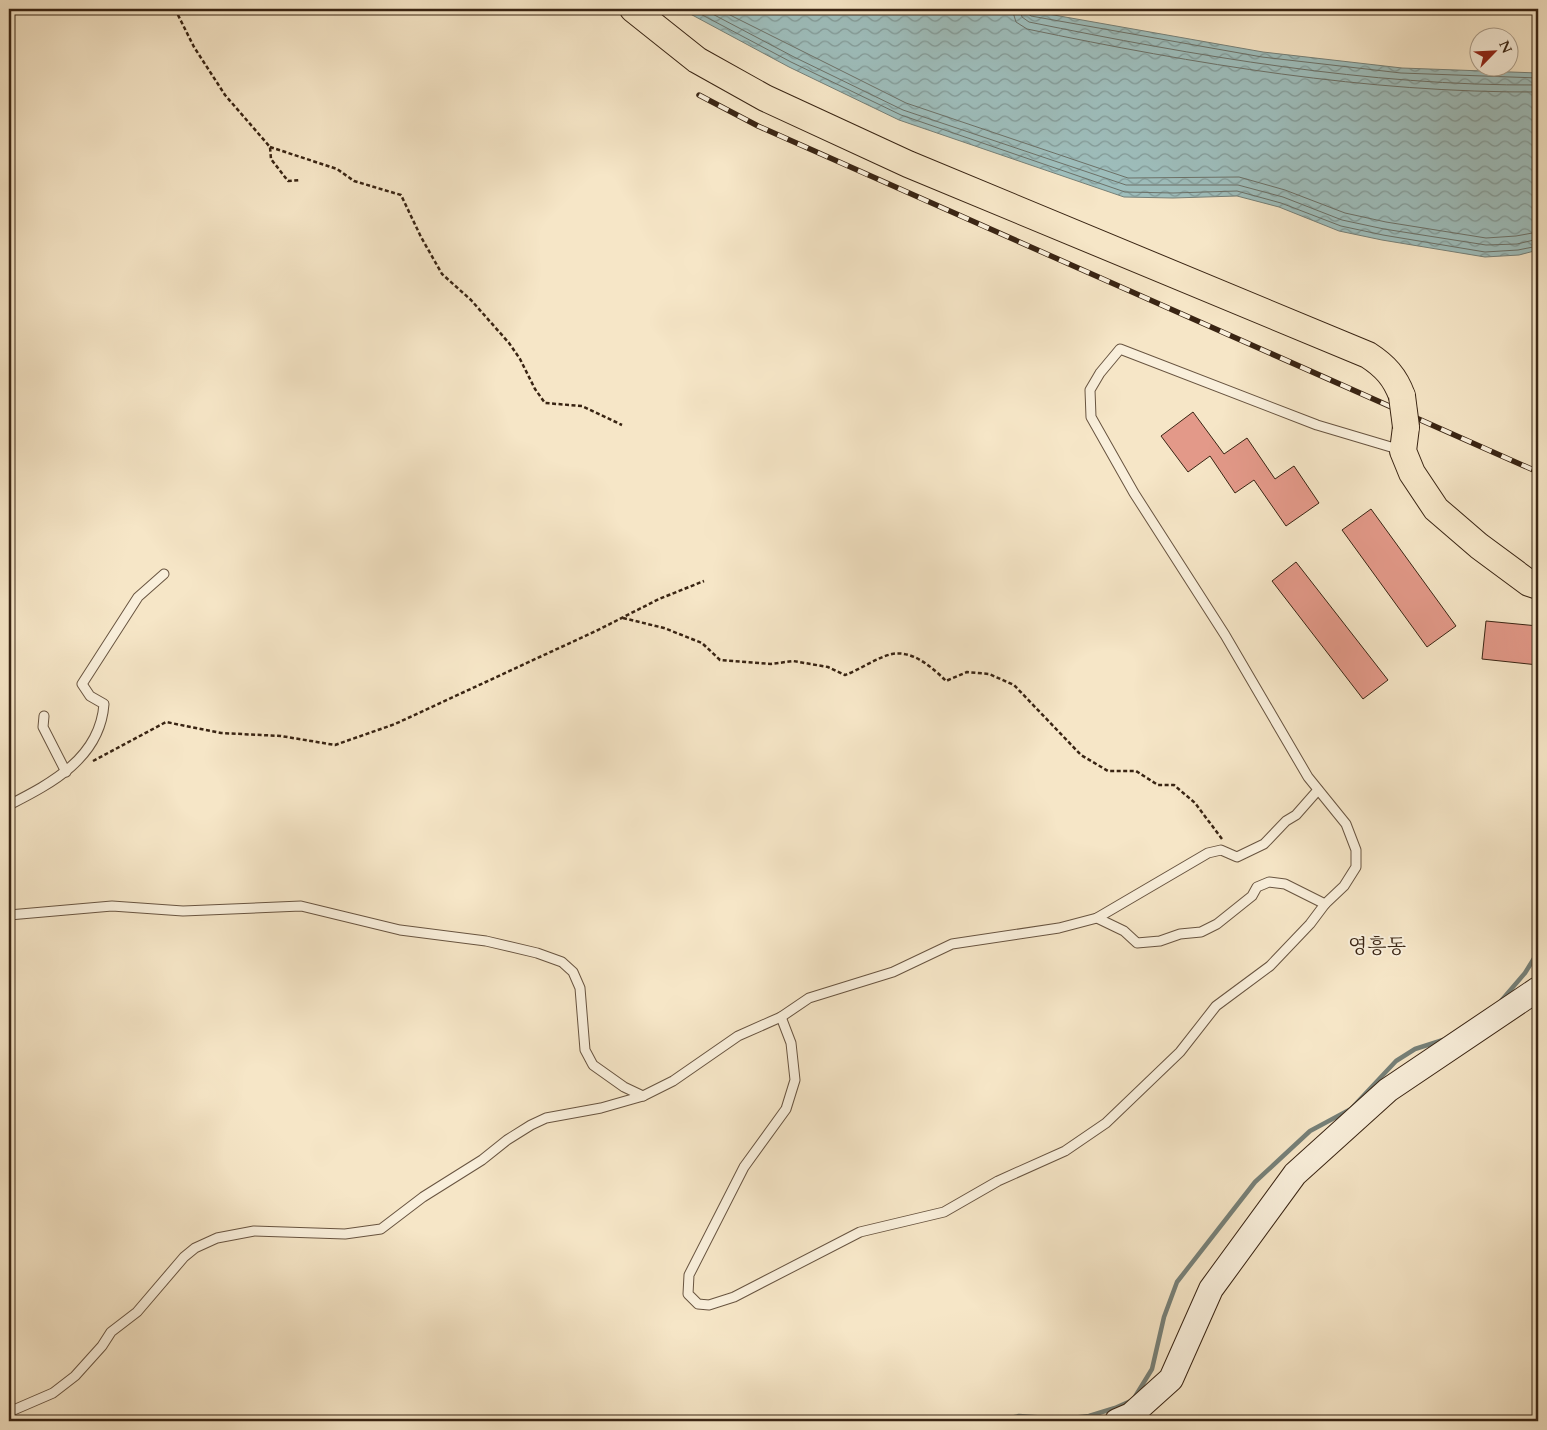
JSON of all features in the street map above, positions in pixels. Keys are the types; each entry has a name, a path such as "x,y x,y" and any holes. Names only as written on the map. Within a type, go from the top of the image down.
{"main road":[{"path":"633,9 697,60 765,98 908,164 1368,355 1384,366 1398,384 1402,396 1404,439 1412,473 1436,509 1479,546 1529,583 1538,586"}],"street":[{"path":"1117,1421 1131,1414 1171,1379 1211,1289 1295,1174 1388,1090 1538,989"}],"lane":[{"path":"780,1017 791,1043 795,1080 786,1109 744,1167 689,1275 688,1294 698,1304 710,1305 734,1297 860,1232 944,1212 998,1181 1065,1151 1106,1123 1180,1052 1216,1006 1270,966 1310,924 1325,904 1344,886 1356,868 1356,850 1346,824 1318,790 1291,749 1276,720 1225,635 1134,493 1117,459 1099,435 1091,417 1090,390 1100,373 1120,349 1317,425 1404,439"},
{"path":"9,805 66,772 88,749 103,720 104,704 90,696 82,684 138,597 164,574"},
{"path":"44,716 43,727 66,772"},
{"path":"9,1412 53,1393 75,1376 102,1346 110,1332 137,1312 184,1257 195,1248 217,1238 254,1231 346,1234 380,1228 531,1125 546,1118 601,1108 642,1096 673,1081 738,1036 780,1017 809,998 893,972 952,944 1059,928 1097,918 1208,854 1221,850 1237,857 1264,844 1286,821 1296,815 1318,790"},
{"path":"1097,918 1124,931 1137,943 1160,941 1180,934 1201,932 1217,924 1252,896 1257,887 1269,882 1285,884 1325,904"},
{"path":"9,915 112,906 182,911 301,906 400,930 486,941 537,954 562,962 572,972 580,988 585,1050 593,1065 624,1087 642,1096"}],"path":[{"path":"175,9 194,47 225,95 270,147 337,169 354,181 401,196 420,237 442,274 471,300 508,343 520,359 535,389 545,403 582,406 622,425"},
{"path":"270,147 271,159 288,181 300,180"},
{"path":"66,772 92,762 166,722 221,733 281,736 335,745 394,724 623,618 658,599 704,581"},
{"path":"623,618 664,628 702,643 720,660 771,664 793,661 828,667 845,675 892,654 912,657 928,664 946,681 967,672 989,674 1014,685 1081,755 1108,771 1136,771 1158,785 1174,785 1195,803 1237,857"}],"water":[{"path":"681,9 1020,9 1263,52 1402,68 1470,70 1470,78 1520,78 1520,72 1538,73 1538,250 1519,255 1485,257 1382,240 1339,231 1279,207 1237,196 1124,197 899,120 789,67"}],"building":[{"path":"1193,412 1224,454 1247,438 1275,479 1294,466 1319,503 1286,526 1254,480 1235,493 1210,456 1188,472 1161,436"},
{"path":"1371,509 1456,626 1427,647 1342,530"},
{"path":"1296,562 1388,680 1363,699 1272,581"},
{"path":"1486,621 1538,626 1538,665 1482,659"}],"waterway":[{"path":"1501,1001 1525,973 1538,952"},
{"path":"996,1421 1019,1416 1063,1419 1089,1416 1133,1400 1152,1369 1164,1317 1177,1282 1255,1182 1310,1131 1351,1109 1396,1061 1415,1049 1443,1040"}],"railway":[{"path":"699,95 758,126 1538,472"}],"district":[{"name":"영흥동","path":"1377,946"}]}
